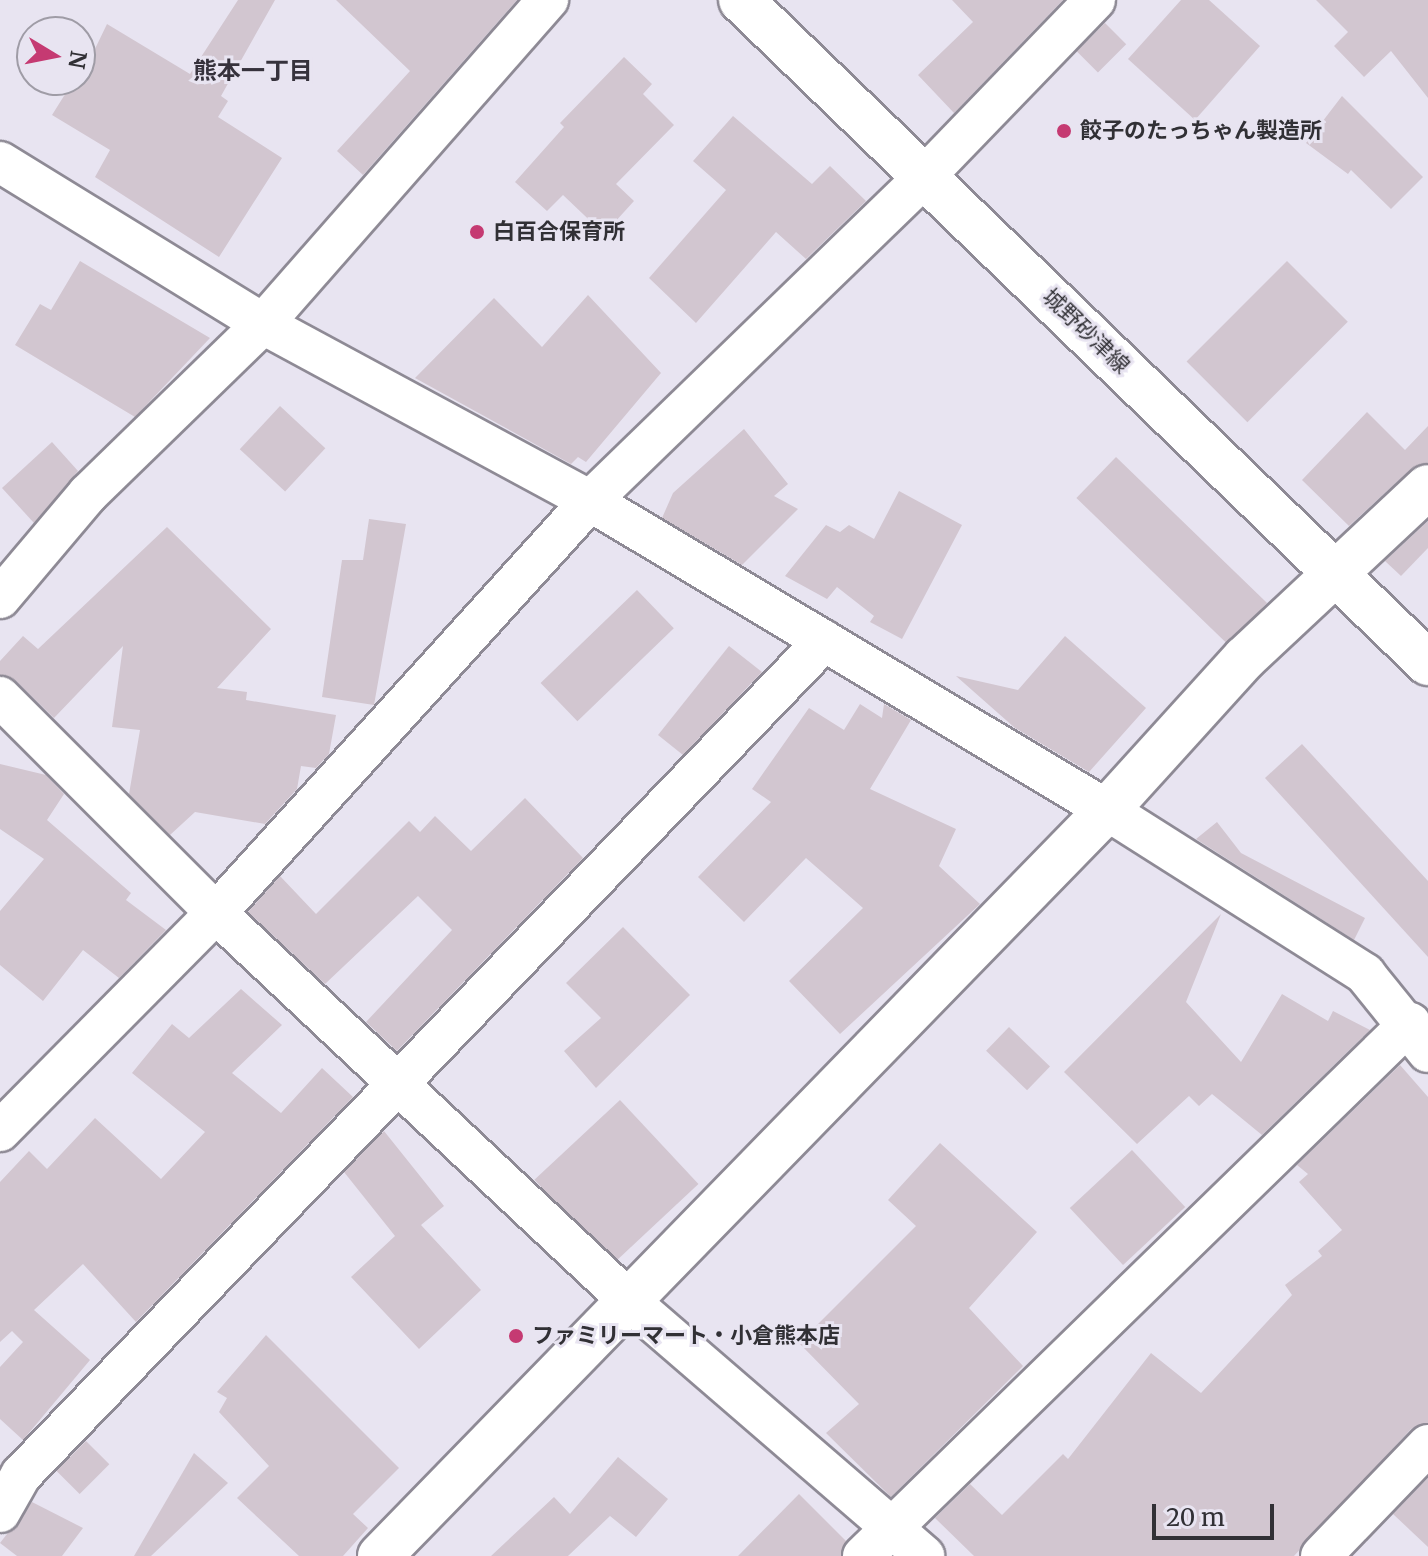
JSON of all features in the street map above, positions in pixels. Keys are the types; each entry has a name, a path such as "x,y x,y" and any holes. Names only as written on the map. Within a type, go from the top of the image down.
{"street":[{"path":"0,598 88,494 263,324 548,0"},
{"name":"城野砂津線","path":"741,0 926,175 1428,663"},
{"path":"0,1131 216,913 590,501 926,175 1095,0"},
{"path":"0,162 263,324 590,501 1107,810 1365,974 1419,1038 889,1526 863,1556"},
{"path":"380,1556 1107,810 1245,658 1337,576 1428,487"},
{"path":"0,1512 11,1468 398,1084 824,641"},
{"path":"0,697 216,913 629,1301 924,1556"},
{"path":"1321,1556 1428,1445"}],"building":[{"path":"238,0 275,0 221,96 228,101 218,117 282,158 219,257 95,177 110,150 52,115 64,96 96,96 96,47 107,24 190,74"},
{"path":"336,0 517,0 363,175 337,151 410,71"},
{"path":"952,0 1063,0 954,113 918,75 973,22"},
{"path":"1181,0 1209,0 1260,46 1195,120 1128,59"},
{"path":"1316,0 1428,0 1428,98 1391,51 1364,77 1334,46 1348,32"},
{"path":"1105,23 1126,44 1098,72 1077,51"},
{"path":"624,57 652,84 643,94 674,125 616,184 634,201 604,234 563,195 547,211 515,182 564,127 560,123"},
{"path":"1342,96 1423,177 1391,209 1351,170 1348,174 1306,143"},
{"path":"733,116 812,184 830,166 866,201 806,259 776,232 696,323 649,278 726,190 693,161"},
{"path":"80,261 210,338 135,417 15,345 40,304 51,310"},
{"path":"1287,261 1348,322 1247,422 1187,361"},
{"path":"588,295 661,373 586,462 578,457 571,464 415,378 494,298 542,347"},
{"path":"280,406 325,448 285,491 240,449"},
{"path":"1367,412 1405,450 1428,426 1428,463 1411,469 1349,526 1302,480"},
{"path":"744,429 788,484 774,496 798,509 742,565 662,518 673,493"},
{"path":"52,442 78,471 34,523 2,488"},
{"path":"1116,457 1267,603 1227,644 1076,498"},
{"path":"899,491 962,525 902,639 870,622 874,616 837,587 827,599 785,576 826,525 840,532 849,525 874,539"},
{"path":"369,519 406,524 374,705 322,697 342,560 363,560"},
{"path":"1428,521 1428,548 1401,576 1385,561"},
{"path":"167,527 271,629 217,688 247,692 246,700 336,715 329,754 316,768 301,766 297,789 265,824 195,812 170,835 129,794 140,730 112,727 123,646 54,718 16,681 0,675 0,661 23,636 38,649"},
{"path":"637,590 674,628 577,721 541,683"},
{"path":"1065,636 1146,708 1089,772 1015,728 956,676 1018,690"},
{"path":"729,646 762,672 683,755 658,735"},
{"path":"860,704 882,718 884,704 911,720 870,789 956,829 939,866 980,904 840,1034 789,981 863,908 806,858 744,922 698,877 771,802 752,789 809,708 844,730"},
{"path":"1302,744 1428,881 1428,957 1265,778"},
{"path":"0,764 46,775 64,794 47,820 131,893 126,900 166,930 119,978 83,950 43,1001 0,965 0,911 44,859 0,829"},
{"path":"525,798 583,858 397,1051 366,1022 452,930 418,896 325,984 248,912 280,876 316,914 409,821 420,832 435,816 471,851"},
{"path":"1217,822 1241,853 1365,918 1354,940 1196,839"},
{"path":"1221,914 1186,1002 1241,1062 1282,994 1328,1021 1333,1011 1370,1030 1262,1135 1212,1094 1199,1106 1189,1096 1137,1144 1064,1072"},
{"path":"623,927 690,995 596,1088 564,1051 601,1018 566,983"},
{"path":"241,989 282,1025 232,1073 281,1113 322,1068 353,1097 136,1322 83,1264 34,1310 90,1360 23,1440 0,1419 0,1367 23,1342 12,1331 0,1342 0,1182 29,1151 47,1169 95,1118 161,1179 205,1132 132,1073 172,1024 189,1038"},
{"path":"1009,1027 1050,1067 1027,1090 986,1051"},
{"path":"1400,1065 1428,1097 1428,1423 1411,1429 1294,1556 974,1556 935,1518 970,1484 1002,1515 1063,1454 1068,1459 1151,1353 1201,1393 1292,1295 1285,1285 1322,1256 1318,1251 1342,1230 1299,1182 1308,1174 1297,1165"},
{"path":"620,1100 698,1184 613,1264 534,1180"},
{"path":"384,1131 444,1206 421,1225 481,1290 419,1349 351,1277 395,1236 344,1172"},
{"path":"940,1143 1037,1232 969,1308 1023,1366 891,1497 826,1433 859,1404 799,1343 916,1226 888,1200"},
{"path":"1132,1150 1185,1207 1123,1265 1070,1208"},
{"path":"266,1335 399,1468 353,1514 368,1528 343,1556 299,1556 237,1498 269,1466 219,1412 227,1398 217,1392"},
{"path":"86,1441 109,1464 80,1494 56,1471"},
{"path":"194,1453 228,1483 151,1556 134,1556"},
{"path":"618,1457 668,1499 636,1537 610,1516 568,1556 491,1556 554,1497 570,1514"},
{"path":"1428,1478 1428,1547 1393,1514"},
{"path":"799,1494 846,1541 841,1556 738,1556"},
{"path":"32,1502 83,1528 62,1556 17,1556 0,1543"}],"place":[{"name":"餃子のたっちゃん製造所","path":"1064,131"},
{"name":"白百合保育所","path":"477,232"},
{"name":"ファミリーマート・小倉熊本店","path":"516,1336"}],"district":[{"name":"熊本一丁目","path":"253,71"}]}
